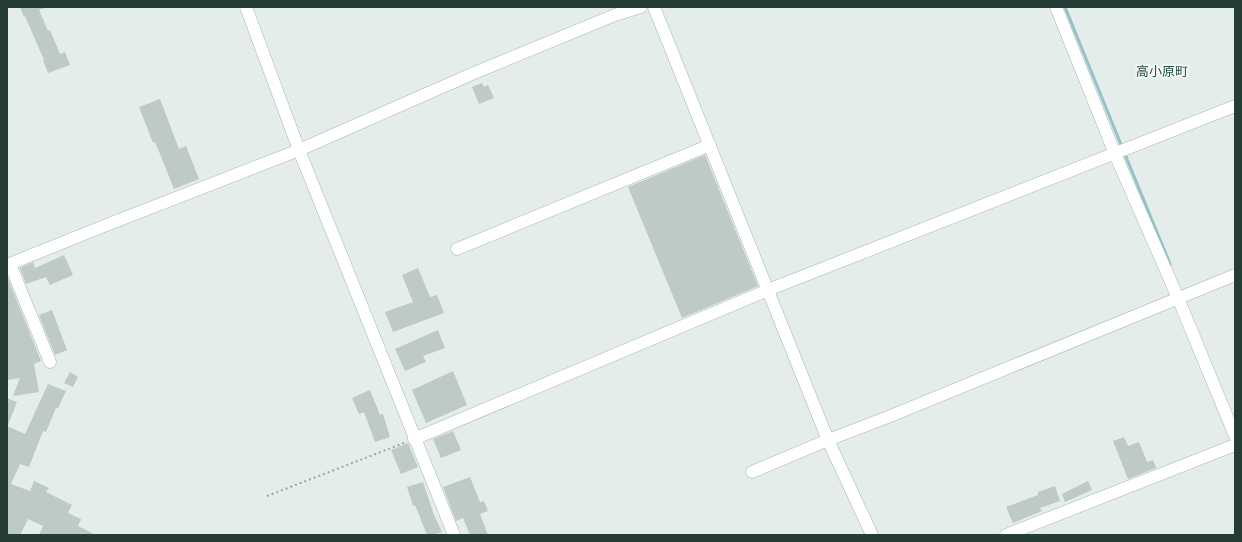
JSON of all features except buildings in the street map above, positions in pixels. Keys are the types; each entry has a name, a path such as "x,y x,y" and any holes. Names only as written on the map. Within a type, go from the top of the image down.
{"street":[{"path":"246,7 299,150 414,439 454,535"},
{"path":"50,362 8,265 299,150 474,73 615,15 641,7"},
{"path":"654,7 828,440 872,535"},
{"path":"1056,7 1182,296 1235,436"},
{"path":"414,439 768,290 1235,106"},
{"path":"457,249 710,146"},
{"path":"752,472 1235,275"},
{"path":"1006,535 1235,445"}],"path":[{"path":"267,496 414,439"}],"waterway":[{"path":"1065,7 1122,147"},
{"path":"1124,152 1170,264"}],"district":[{"name":"高小原町","path":"1162,71"}]}
